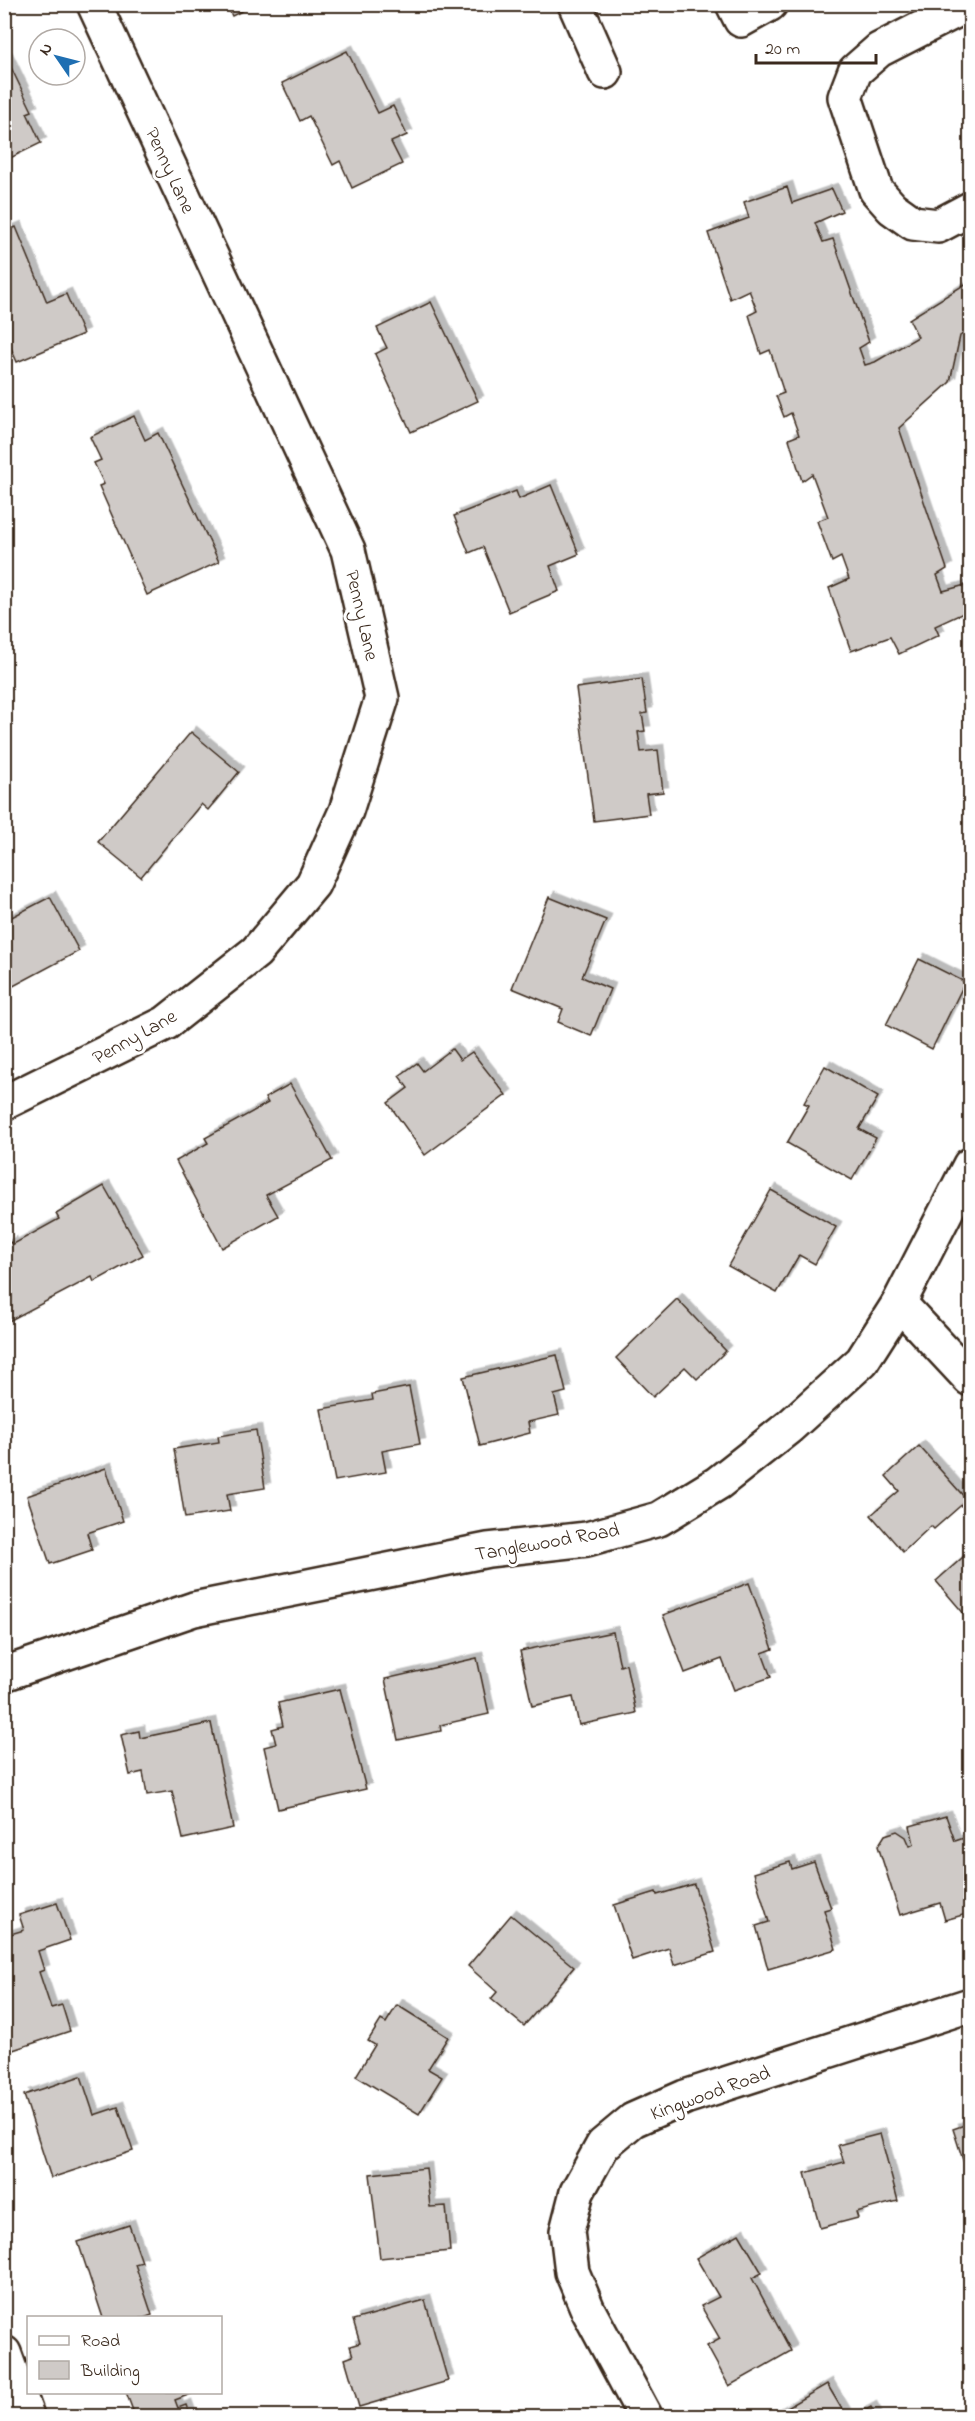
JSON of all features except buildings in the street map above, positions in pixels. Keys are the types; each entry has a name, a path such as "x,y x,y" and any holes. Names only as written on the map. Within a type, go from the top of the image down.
{"street":[{"name":"Penny Lane","path":"4,1103 166,1023 256,952 313,884 346,812 382,698 348,550 94,4"},
{"path":"575,4 605,72"},
{"path":"733,4 741,20 770,4"},
{"path":"969,4 879,50 855,71 845,97 876,190 892,208 913,223 938,226 970,209"},
{"name":"Tanglewood Road","path":"4,1674 194,1609 488,1550 587,1539 659,1519 718,1483 789,1427 862,1361 899,1303 970,1165"},
{"path":"899,1303 970,1379"},
{"name":"Kingwood Road","path":"645,2416 588,2310 573,2272 567,2231 578,2192 603,2145 633,2120 685,2097 970,2005"},
{"path":"4,2353 27,2416"}]}
